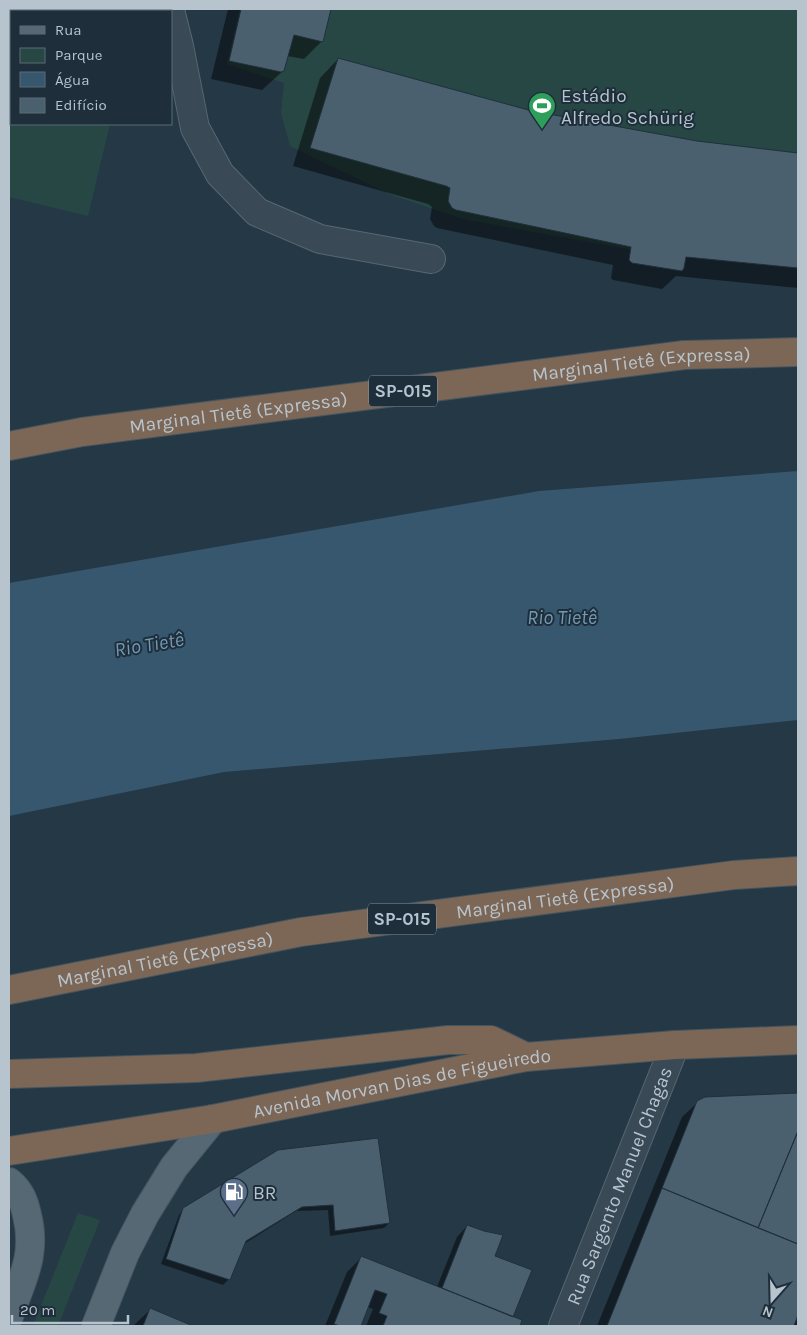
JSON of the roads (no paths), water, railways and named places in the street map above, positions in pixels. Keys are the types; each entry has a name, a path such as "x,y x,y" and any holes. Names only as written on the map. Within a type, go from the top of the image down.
{"highway":[{"name":"Marginal Tietê (Expressa)","path":"9,446 92,431 684,356 798,352"},
{"name":"Marginal Tietê (Expressa)","path":"9,990 302,932 734,875 798,871"},
{"path":"9,1074 196,1068 448,1040 491,1040 526,1057"},
{"name":"Avenida Morvan Dias de Figueiredo","path":"9,1152 213,1119 526,1057 675,1045 798,1040"}],"main road":[{"path":"96,1326 125,1253 145,1214 174,1167 213,1119"},
{"path":"9,1182 24,1199 31,1229 31,1256 9,1316"}],"street":[{"path":"172,15 195,128 220,174 257,212 320,239 431,259"},
{"name":"Rua Sargento Manuel Chagas","path":"563,1326 675,1045"}],"water":[{"name":"Rio Tietê","path":"798,471 798,720 619,739 224,772 9,816 9,583 539,491"}],"place":[{"name":"Estádio Alfredo Schürig","path":"542,130"},
{"name":"BR","path":"234,1216"}]}
